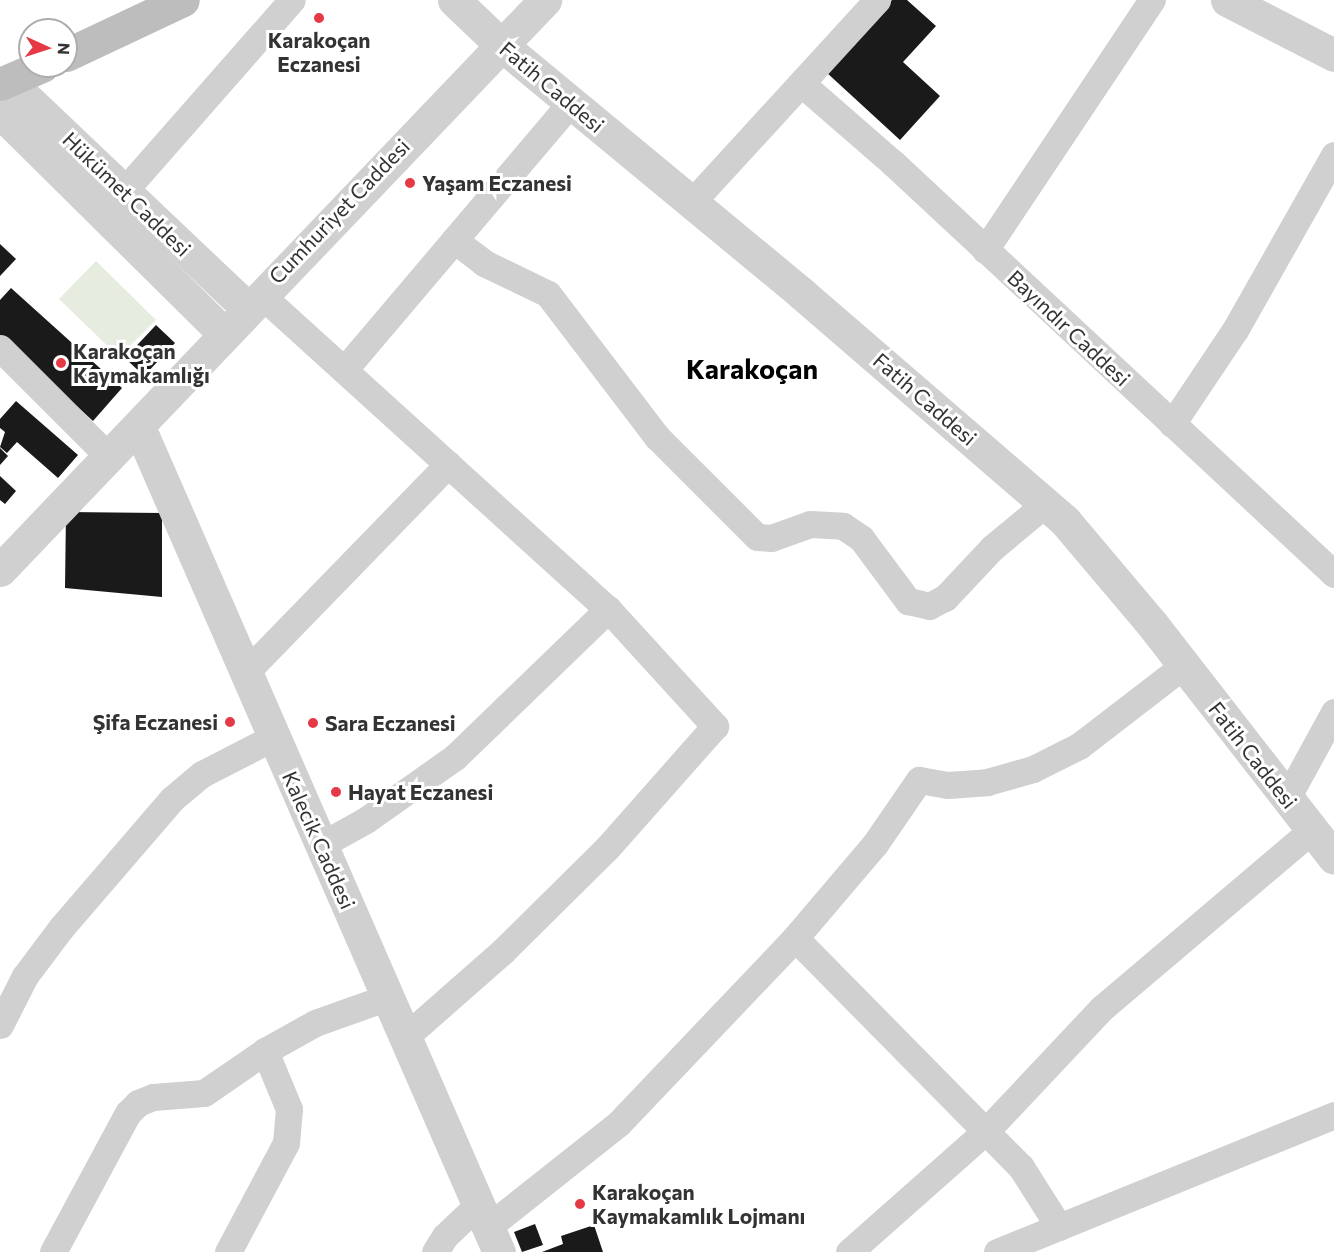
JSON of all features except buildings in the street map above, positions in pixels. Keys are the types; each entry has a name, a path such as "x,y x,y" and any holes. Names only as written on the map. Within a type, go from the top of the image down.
{"main road":[{"path":"78,49 183,0"},
{"path":"4,83 18,77"}],"street":[{"path":"124,191 292,0"},
{"name":"Fatih Caddesi","path":"454,0 499,44 692,202 1065,521 1184,665 1334,858"},
{"name":"Cumhuriyet Caddesi","path":"0,570 110,458 253,301 499,44 545,0"},
{"path":"692,202 877,0"},
{"path":"985,250 1152,0"},
{"path":"1227,0 1334,55"},
{"name":"Hükümet Caddesi","path":"4,83 124,191 253,301"},
{"name":"Bayındır Caddesi","path":"802,84 985,250 1334,574"},
{"path":"344,370 571,102"},
{"path":"0,112 223,333"},
{"path":"1172,424 1235,330 1334,155"},
{"path":"454,240 484,263 548,294 657,437 757,537 771,538 810,524 843,526 861,538 908,601 929,606 945,598 992,548 1045,504"},
{"path":"253,301 344,370 608,609 715,726 607,848 503,951 405,1037"},
{"path":"0,348 110,458"},
{"name":"Kalecik Caddesi","path":"139,427 488,1228"},
{"path":"246,672 448,464"},
{"path":"321,845 366,820 455,757 608,609"},
{"path":"435,1252 445,1236 488,1228 619,1123 795,938 875,844 920,780 948,785 987,782 1033,769 1079,746 1184,665"},
{"path":"1287,798 1334,712"},
{"path":"0,1024 25,976 61,928 172,799 202,774 274,737"},
{"path":"849,1252 986,1131 1102,1008 1312,830"},
{"path":"795,938 1021,1167 1059,1227"},
{"path":"53,1252 128,1113 138,1103 153,1097 204,1093 265,1051 315,1023 388,997"},
{"path":"228,1252 286,1143 290,1109 265,1051"},
{"path":"997,1252 1037,1245 1059,1227 1334,1115"}],"shaded area":[{"path":"96,261 156,320 119,357 59,299"}],"place":[{"name":"Karakoçan Eczanesi","path":"319,18"},
{"name":"Yaşam Eczanesi","path":"410,183"},
{"name":"Karakoçan Kaymakamlığı","path":"61,363"},
{"name":"Şifa Eczanesi","path":"230,722"},
{"name":"Sara Eczanesi","path":"313,723"},
{"name":"Hayat Eczanesi","path":"336,792"},
{"name":"Karakoçan Kaymakamlık Lojmanı","path":"580,1204"}],"district":[{"name":"Karakoçan","path":"752,369"}]}
